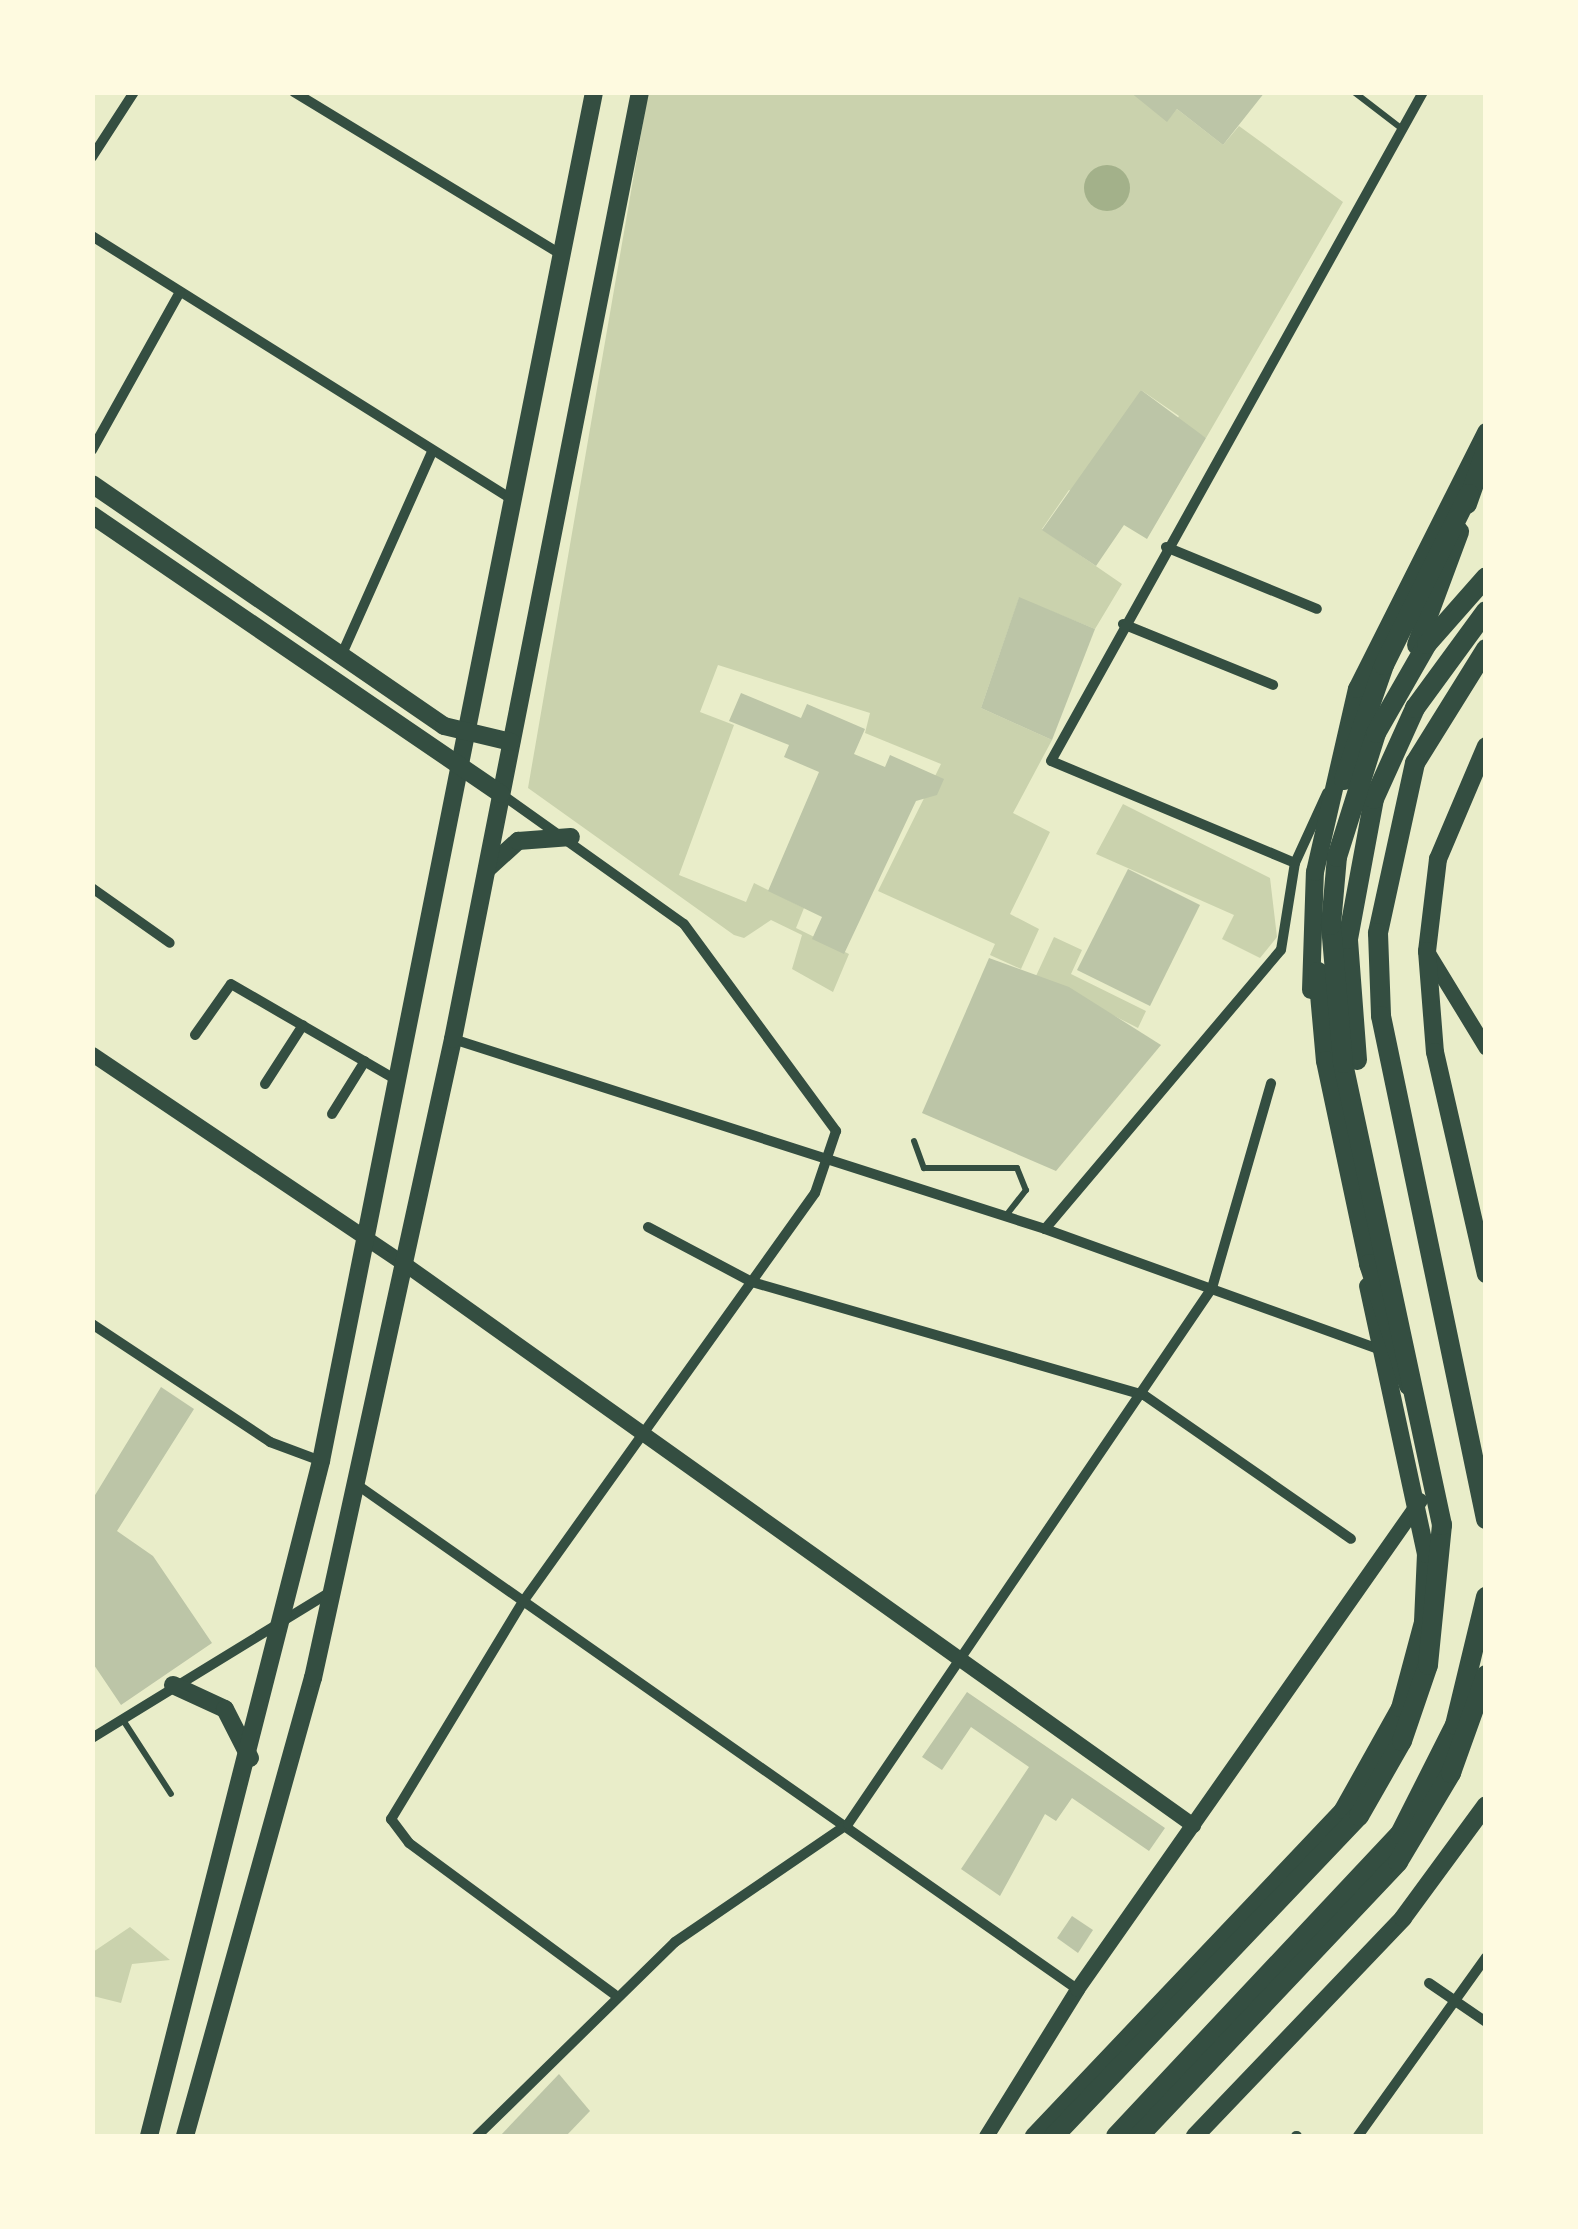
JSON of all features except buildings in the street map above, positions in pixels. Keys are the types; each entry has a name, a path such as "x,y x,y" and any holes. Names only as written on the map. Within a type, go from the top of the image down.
{"highway":[{"path":"1376,734 1434,608 1486,450"},
{"path":"1435,1421 1384,1328 1322,1033 1319,935 1339,777 1413,603 1470,494"},
{"path":"1376,734 1420,654 1486,577"},
{"path":"1054,2136 1359,1816 1402,1740 1428,1665 1442,1575 1438,1493 1332,987 1337,857 1413,603"},
{"path":"1071,2136 1336,1860 1401,1766 1431,1692 1452,1592 1451,1501 1358,1075 1348,939 1366,830 1393,752 1486,610"},
{"path":"1486,649 1439,717 1401,802 1378,946 1380,1016 1486,1519"},
{"path":"1484,674 1434,749 1403,830 1382,982 1386,1038 1486,1468"},
{"path":"1116,2136 1400,1834 1455,1725 1486,1597"},
{"path":"1139,2136 1398,1862 1452,1773 1486,1675"}],"main road":[{"path":"149,2136 250,1761 321,1461 473,734 594,92"},
{"path":"185,2136 332,1590 356,1484 453,1039 640,92"},
{"path":"1034,2136 1300,1859 1373,1768 1423,1622 1420,1500 1382,1350 1314,1027 1309,932 1339,777 1385,618 1486,432"},
{"path":"92,484 444,726 511,742"},
{"path":"92,515 501,794"},
{"path":"1486,746 1438,858 1427,951 1434,1052 1486,1274"},
{"path":"482,878 518,841 571,838"},
{"path":"173,1686 225,1708 250,1761"},
{"path":"1194,2136 1402,1918 1486,1805"}],"street":[{"path":"92,157 134,92"},
{"path":"294,92 564,256"},
{"path":"1294,863 1051,762 1123,624 1423,92"},
{"path":"92,236 432,452 518,502"},
{"path":"92,450 180,292"},
{"path":"342,654 432,452"},
{"path":"1166,547 1317,608"},
{"path":"1123,624 1273,685"},
{"path":"1045,1229 1270,966 1287,933 1294,863 1339,777"},
{"path":"501,794 571,838 713,953 829,1111 830,1159 752,1282 522,1603 391,1819 408,1843 614,1994"},
{"path":"92,888 170,943"},
{"path":"1427,951 1486,1048"},
{"path":"196,1036 231,984 400,1082"},
{"path":"265,1084 303,1025"},
{"path":"453,1039 1045,1229 1382,1350"},
{"path":"92,1054 402,1262 1193,1825"},
{"path":"332,1114 365,1061"},
{"path":"477,2136 614,1994 848,1824 1144,1396 1212,1288 1271,1083"},
{"path":"648,1227 752,1282 1144,1396 1352,1539"},
{"path":"92,1324 270,1442 321,1461"},
{"path":"356,1484 522,1603 848,1824 1076,1989"},
{"path":"986,2136 1076,1989 1420,1500"},
{"path":"92,1738 332,1590"},
{"path":"1358,2136 1486,1956"},
{"path":"1430,1983 1486,2022"}],"lane":[{"path":"1354,92 1402,129"},
{"path":"914,1141 924,1168 1017,1168 1026,1190 1005,1216"},
{"path":"122,1719 171,1794"}],"shaded area":[{"path":"648,93 1139,93 1167,121 1177,109 1223,145 1239,126 1343,202 1206,438 1191,429 1139,475 1179,416 1141,390 1103,512 1069,490 1042,529 1122,584 1095,629 1019,598 981,708 1052,740 1013,813 1050,832 1010,914 1039,929 1021,969 990,955 995,944 878,891 941,764 865,733 870,713 718,665 700,712 734,725 679,875 746,902 754,883 804,908 796,928 849,954 833,992 792,969 802,935 771,920 744,938 734,935 528,788"},
{"path":"1107,165 1123,172 1130,188 1123,204 1107,211 1091,204 1084,188 1091,172"},
{"path":"1123,804 1270,878 1277,937 1260,958 1222,939 1234,915 1096,854"},
{"path":"1054,937 1082,950 1071,974 1146,1011 1138,1028 1036,976"},
{"path":"130,1927 170,1960 132,1964 121,2003 93,1996 93,1952"}]}
